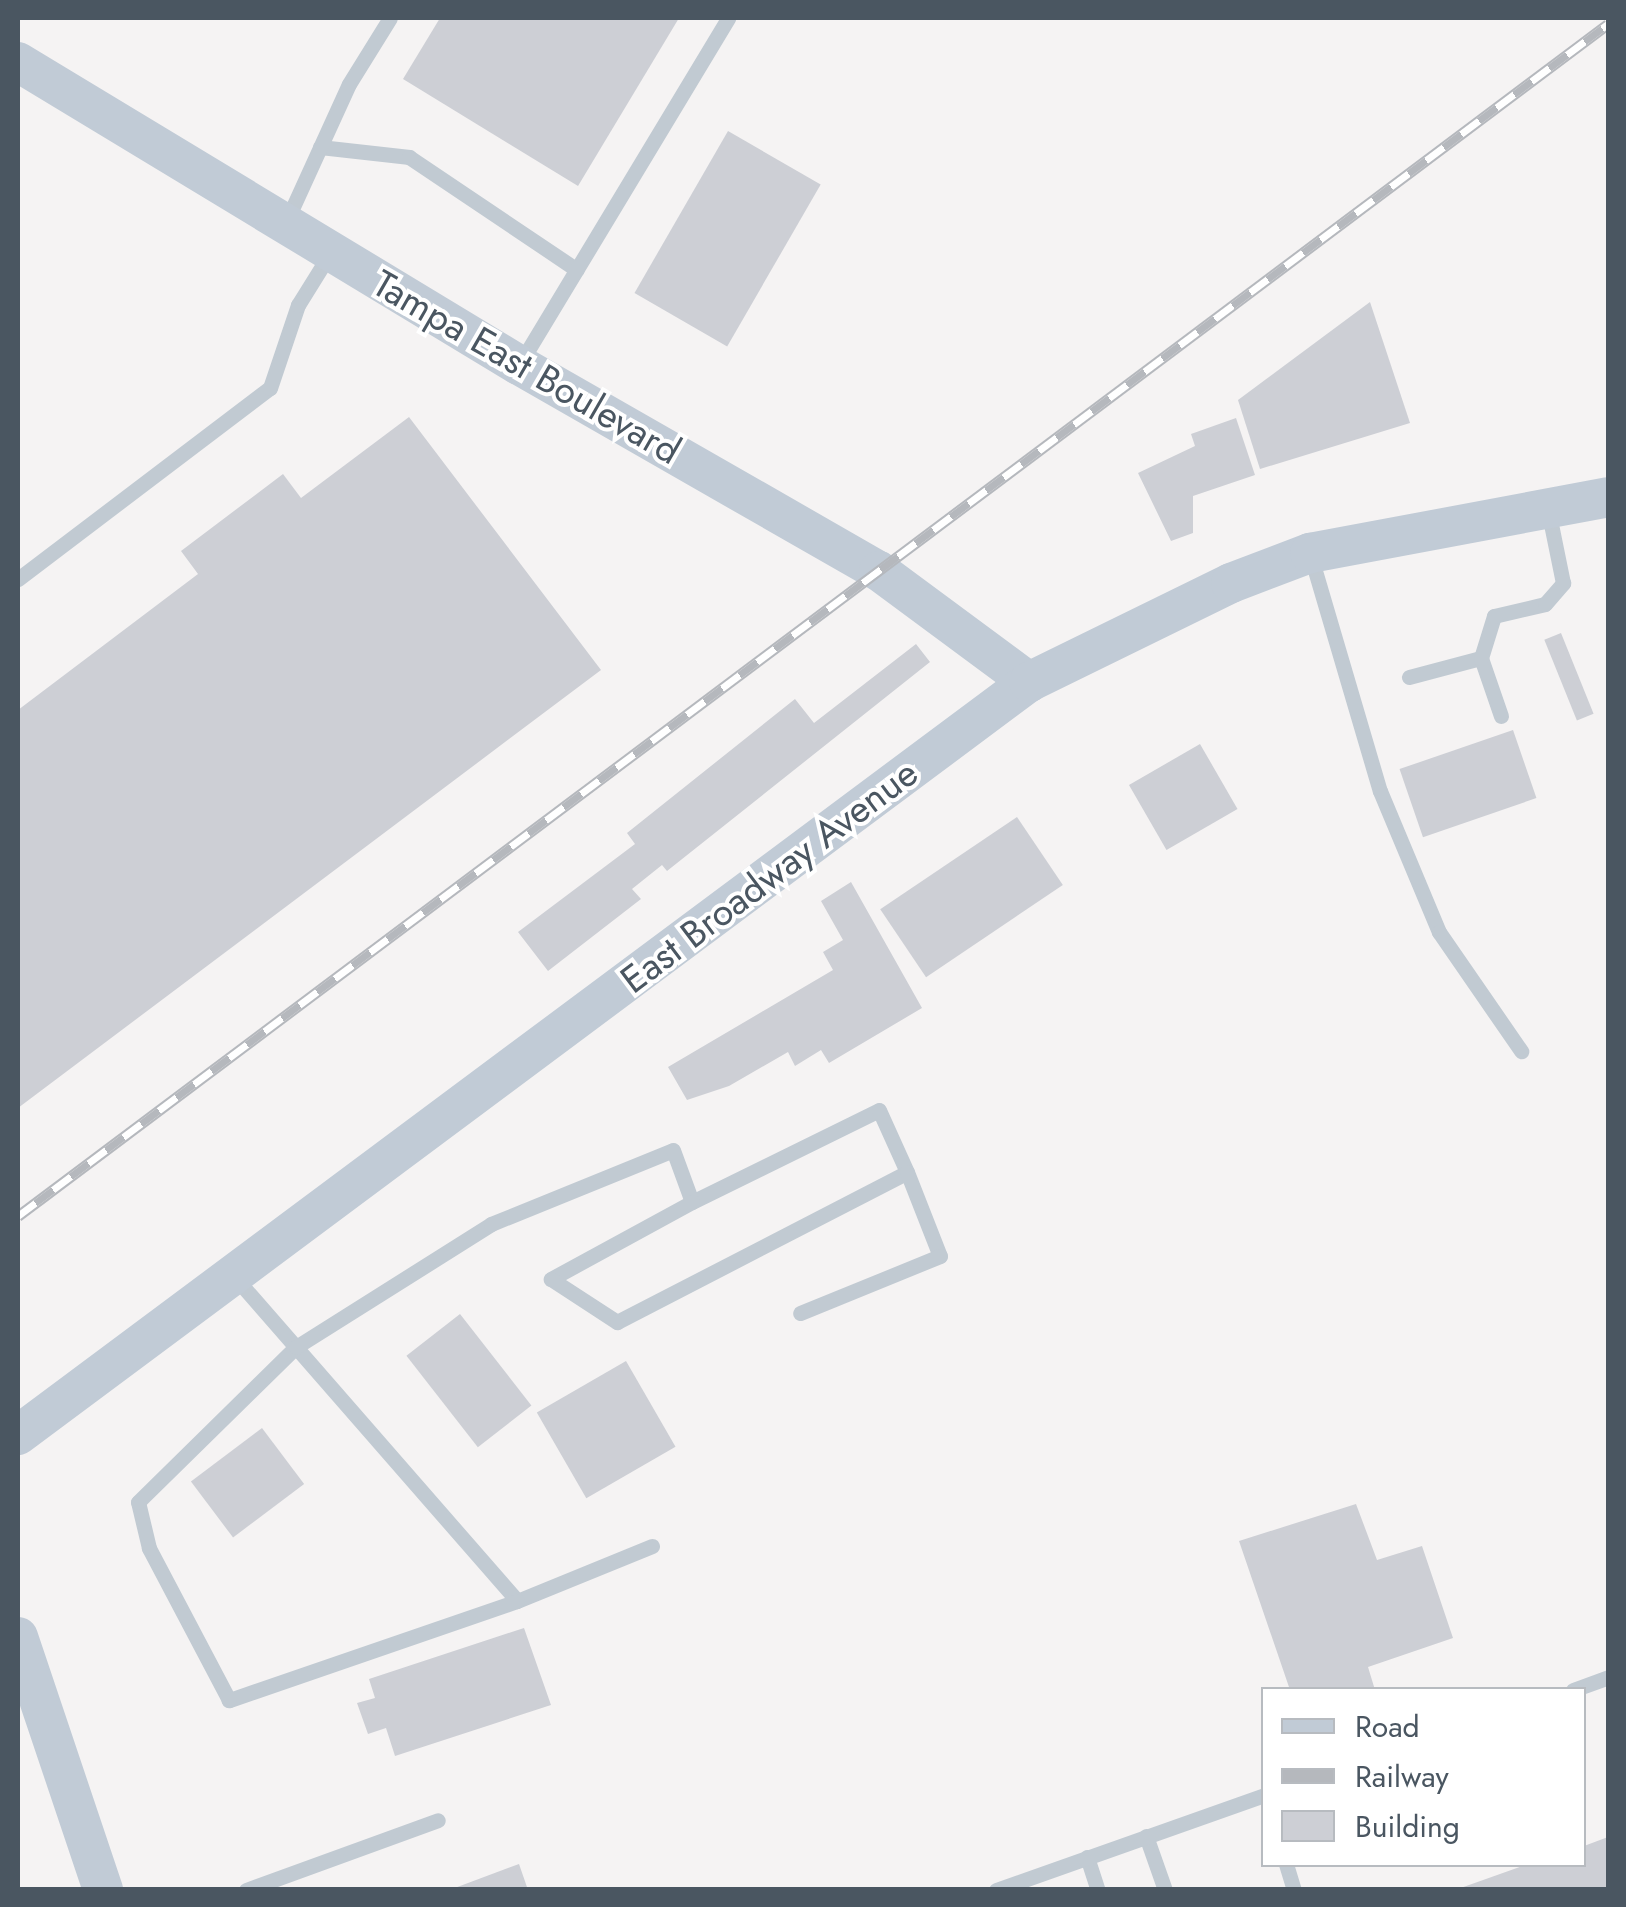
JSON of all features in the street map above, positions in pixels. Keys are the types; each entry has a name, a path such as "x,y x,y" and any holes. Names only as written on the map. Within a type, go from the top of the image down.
{"main road":[{"name":"Tampa East Boulevard","path":"18,62 520,365 879,571 1029,682"},
{"name":"East Broadway Avenue","path":"18,1436 1029,682 1231,583 1310,553 1608,497"},
{"path":"18,1637 103,1890"}],"lane":[{"path":"286,224 320,147 390,18"},
{"path":"520,365 728,18"},
{"path":"320,147 409,157 576,270"},
{"path":"18,578 270,388 298,305 331,252"},
{"path":"1501,716 1481,658 1494,616 1545,604 1564,583 1548,509"},
{"path":"1310,553 1380,792 1440,932 1521,1051"},
{"path":"1409,678 1481,658"},
{"path":"800,1313 940,1256 907,1172 879,1110 692,1202 551,1279 617,1322 907,1172"},
{"path":"652,1546 517,1601 229,1700 149,1548 138,1502 296,1347 491,1224 673,1150 692,1202"},
{"path":"233,1276 517,1601"},
{"path":"1581,1687 1608,1677"},
{"path":"996,1890 1261,1798"},
{"path":"246,1890 438,1820"},
{"path":"1146,1836 1166,1890"},
{"path":"1087,1857 1098,1890"}],"building":[{"path":"440,18 679,18 578,186 403,79"},
{"path":"728,131 821,184 727,346 634,293"},
{"path":"1370,302 1410,423 1260,469 1238,400"},
{"path":"409,417 601,670 18,1108 18,710 198,574 181,551 283,474 301,498"},
{"path":"1236,418 1255,475 1193,496 1193,533 1171,541 1138,473 1195,446 1191,434"},
{"path":"1561,633 1594,714 1577,720 1544,640"},
{"path":"916,644 930,662 667,871 662,865 632,889 641,899 548,971 518,932 635,844 627,833 795,699 814,723"},
{"path":"1513,730 1536,798 1423,837 1400,769"},
{"path":"1200,744 1238,809 1166,850 1129,785"},
{"path":"1017,817 1063,885 926,977 880,909"},
{"path":"851,882 922,1008 829,1063 821,1050 795,1066 788,1052 729,1086 687,1100 668,1067 833,970 823,952 843,940 821,901"},
{"path":"460,1314 531,1405 478,1447 406,1356"},
{"path":"626,1361 676,1447 586,1498 537,1412"},
{"path":"262,1428 304,1484 233,1537 191,1482"},
{"path":"1356,1504 1377,1560 1422,1546 1453,1638 1368,1667 1374,1687 1289,1687 1239,1541"},
{"path":"524,1628 551,1705 395,1756 386,1728 368,1734 357,1703 375,1698 369,1679"},
{"path":"1608,1837 1608,1890 1455,1890 1520,1867 1586,1867 1586,1845"},
{"path":"519,1864 528,1890 452,1890 452,1889"}],"railway":[{"path":"18,1216 1608,24"}]}
